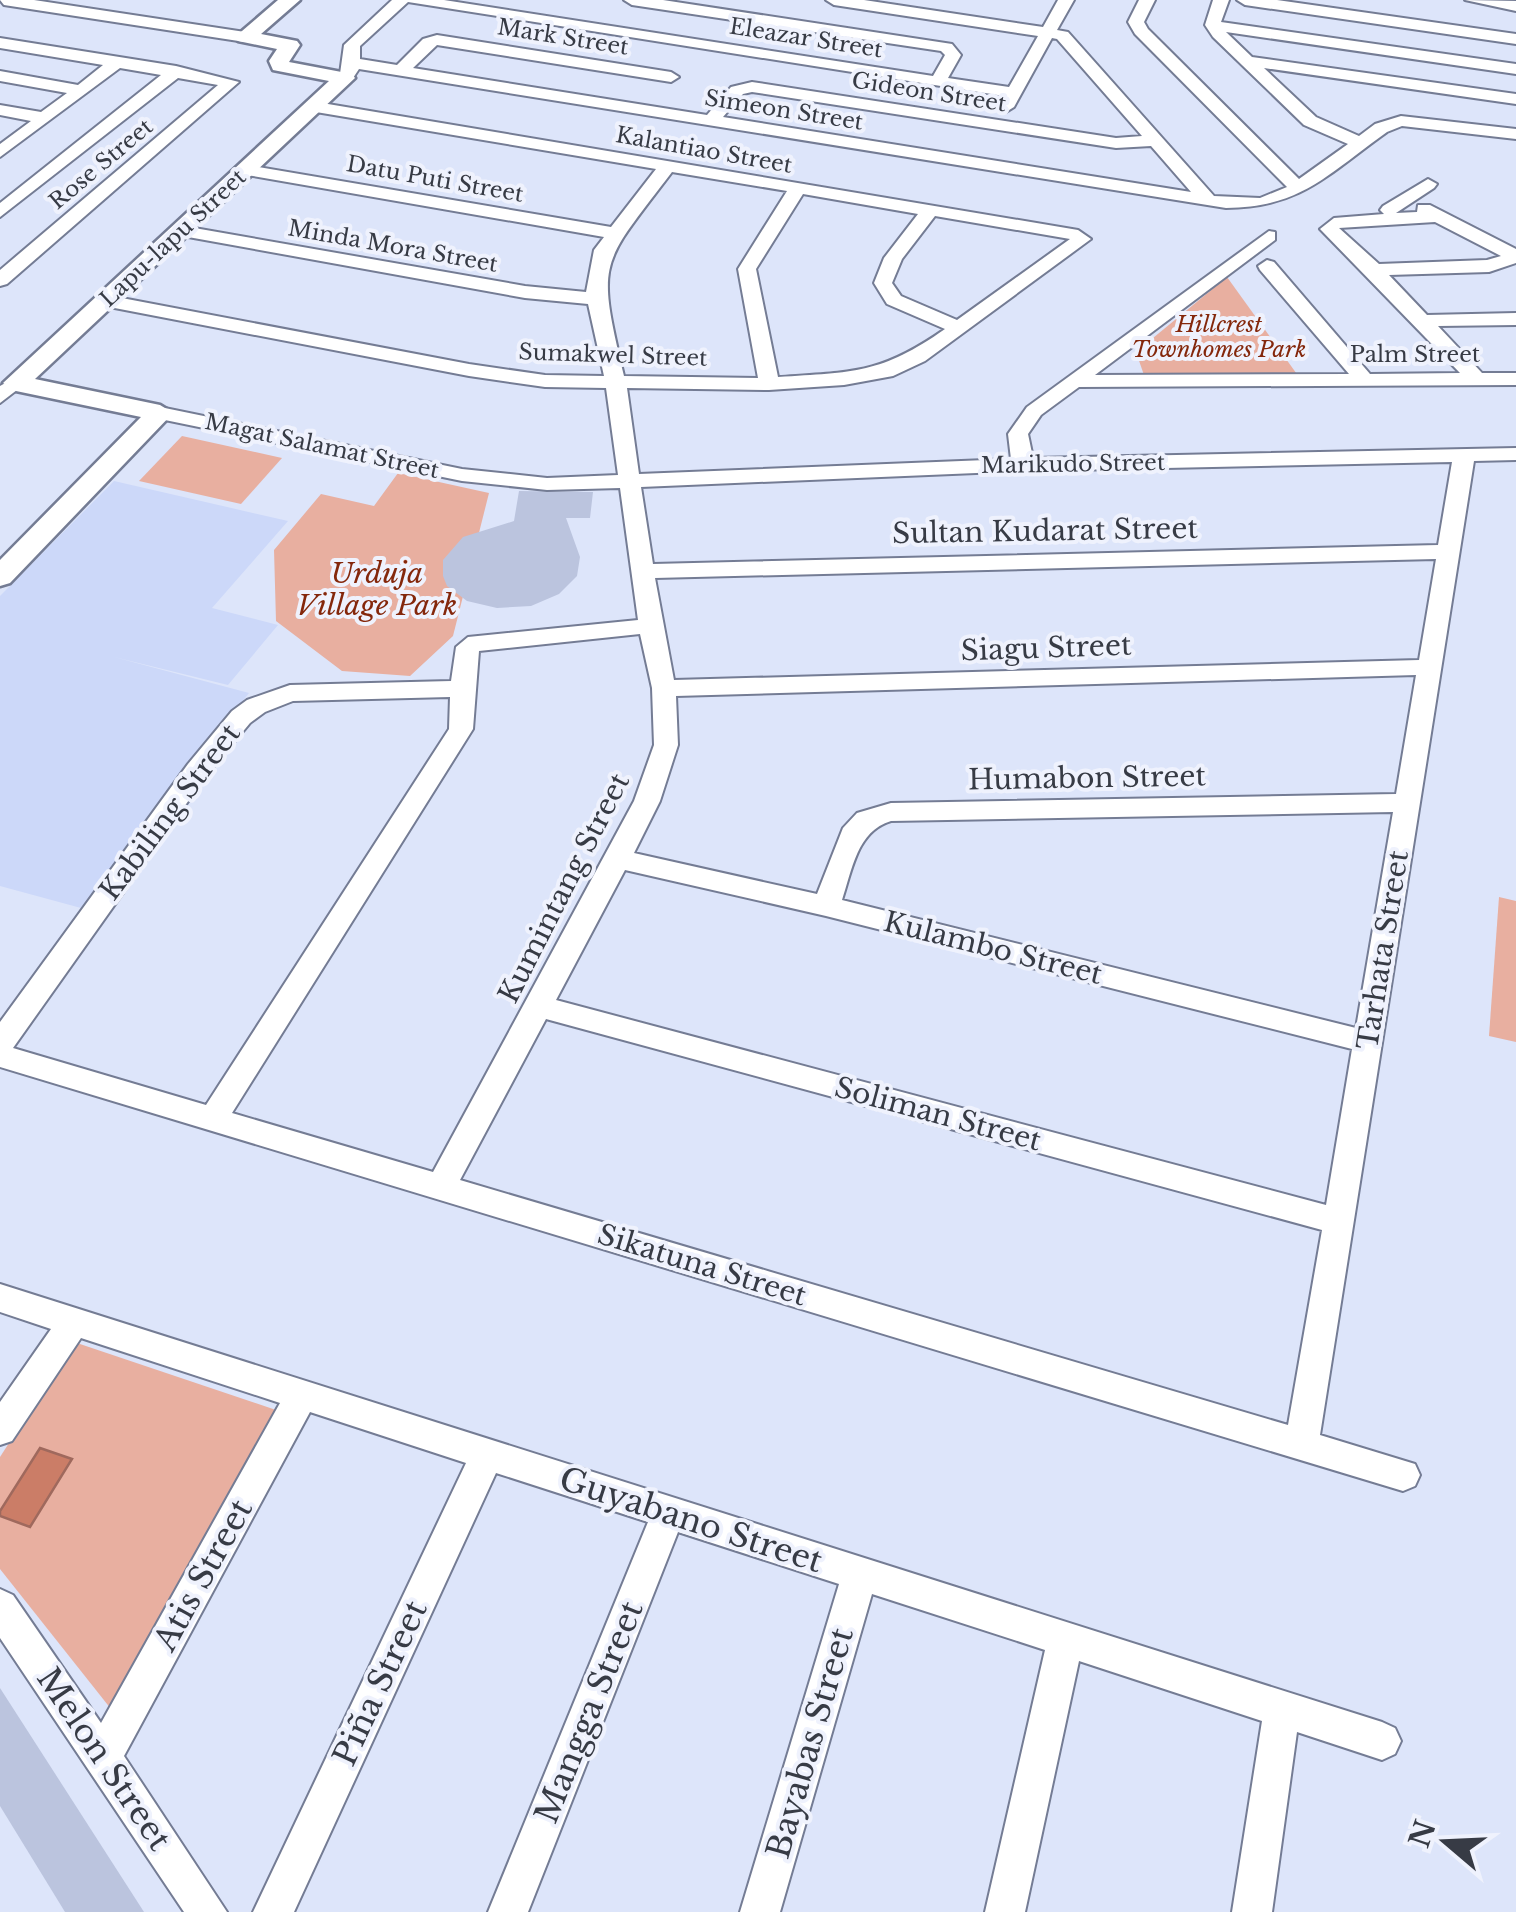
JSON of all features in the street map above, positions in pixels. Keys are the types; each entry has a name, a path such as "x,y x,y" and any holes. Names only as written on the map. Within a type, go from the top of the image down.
{"street":[{"path":"4,0 48,2 290,45 280,66 348,71 352,45 401,0"},
{"path":"245,37 290,0"},
{"name":"Eleazar Street","path":"414,0 466,4 1014,92"},
{"path":"632,0 728,7 946,47 953,56 938,81"},
{"path":"834,0 1062,35 1208,200"},
{"path":"996,126 1066,0"},
{"path":"1147,0 1137,26 1300,189 1381,128 1400,121 1516,134"},
{"path":"1213,25 1221,0"},
{"path":"1245,0 1516,39"},
{"path":"1473,0 1516,6"},
{"path":"643,110 728,7"},
{"path":"1213,25 1310,120 1360,143"},
{"path":"1213,25 1516,68"},
{"name":"Mark Street","path":"401,71 429,42 437,40 671,77"},
{"path":"0,43 176,72"},
{"path":"1,150 118,62"},
{"path":"1248,62 1516,99"},
{"name":"Simeon Street","path":"348,71 401,71 1208,200 1261,203 1300,189"},
{"name":"Lapu-lapu Street","path":"8,390 316,107 348,71"},
{"path":"0,212 176,72"},
{"name":"Rose Street","path":"0,280 231,82 176,72"},
{"path":"0,76 81,90"},
{"name":"Gideon Street","path":"711,121 736,90 752,87 1116,143 1156,140"},
{"name":"Kalantiao Street","path":"316,107 1082,239"},
{"path":"0,110 44,118"},
{"path":"596,299 598,262 614,233 666,167"},
{"name":"Datu Puti Street","path":"247,170 614,233"},
{"path":"1375,219 1428,184"},
{"path":"769,384 747,269 797,189"},
{"path":"1406,199 1516,257"},
{"path":"929,212 893,258 883,284 894,300 960,328"},
{"path":"1438,216 1375,219 1334,224 1328,229 1374,270 1476,379"},
{"name":"Minda Mora Street","path":"182,231 525,292 596,299"},
{"path":"1023,465 1018,444 1023,424 1269,236"},
{"name":"Sumakwel Street","path":"106,301 545,381 769,384 886,372 918,357 1082,239"},
{"path":"1374,270 1490,266 1516,257"},
{"path":"1267,266 1364,379"},
{"name":"Kumintang Street","path":"440,1188 618,859 647,801 666,745 664,688 650,626 616,384 596,299"},
{"path":"1424,321 1516,319"},
{"name":"Palm Street","path":"1075,381 1516,379"},
{"name":"Magat Salamat Street","path":"8,390 160,412 490,480 571,484 631,479"},
{"path":"0,577 160,412"},
{"name":"Marikudo Street","path":"631,479 1516,454"},
{"name":"Tarhata Street","path":"1302,1444 1464,456"},
{"name":"Sultan Kudarat Street","path":"644,571 1448,552"},
{"path":"212,1120 461,730 464,652 476,642 650,626"},
{"name":"Siagu Street","path":"664,688 1429,667"},
{"name":"Kabiling Street","path":"0,1044 197,770 240,717 290,693 464,689"},
{"name":"Humabon Street","path":"826,906 852,835 866,819 891,812 1407,803"},
{"name":"Kulambo Street","path":"618,859 826,906 1368,1042"},
{"name":"Soliman Street","path":"538,1006 1338,1221"},
{"name":"Sikatuna Street","path":"0,1056 1403,1474"},
{"name":"Guyabano Street","path":"0,1298 1382,1741"},
{"path":"0,1430 74,1322"},
{"name":"Atis Street","path":"104,1755 302,1395"},
{"name":"Piña Street","path":"273,1912 487,1454"},
{"name":"Mangga Street","path":"508,1912 670,1512"},
{"name":"Bayabas Street","path":"760,1912 860,1574"},
{"name":"Melon Street","path":"0,1607 207,1912"},
{"path":"1005,1912 1065,1640"},
{"path":"1252,1912 1282,1708"}],"shaded area":[{"path":"114,481 288,521 212,608 278,625 228,685 114,657 249,693 81,908 0,886 0,596"},
{"path":"40,1448 72,1459 30,1527 0,1516 0,1511"}],"green space":[{"name":"Hillcrest Townhomes Park","path":"1227,277 1299,377 1145,378 1136,352"},
{"path":"182,436 282,458 241,504 139,481"},
{"name":"Urduja Village Park","path":"398,473 489,493 453,636 410,676 342,671 276,621 274,550 321,494 374,506"},
{"path":"1499,897 1516,901 1516,1042 1489,1036"},
{"path":"74,1342 276,1410 111,1709 0,1569 0,1457"}],"building":[{"path":"519,491 593,492 590,518 566,518 580,557 577,576 559,594 531,606 497,608 467,601 447,586 443,560 463,537 514,521"},
{"path":"0,1688 144,1912 65,1912 0,1806"}]}
